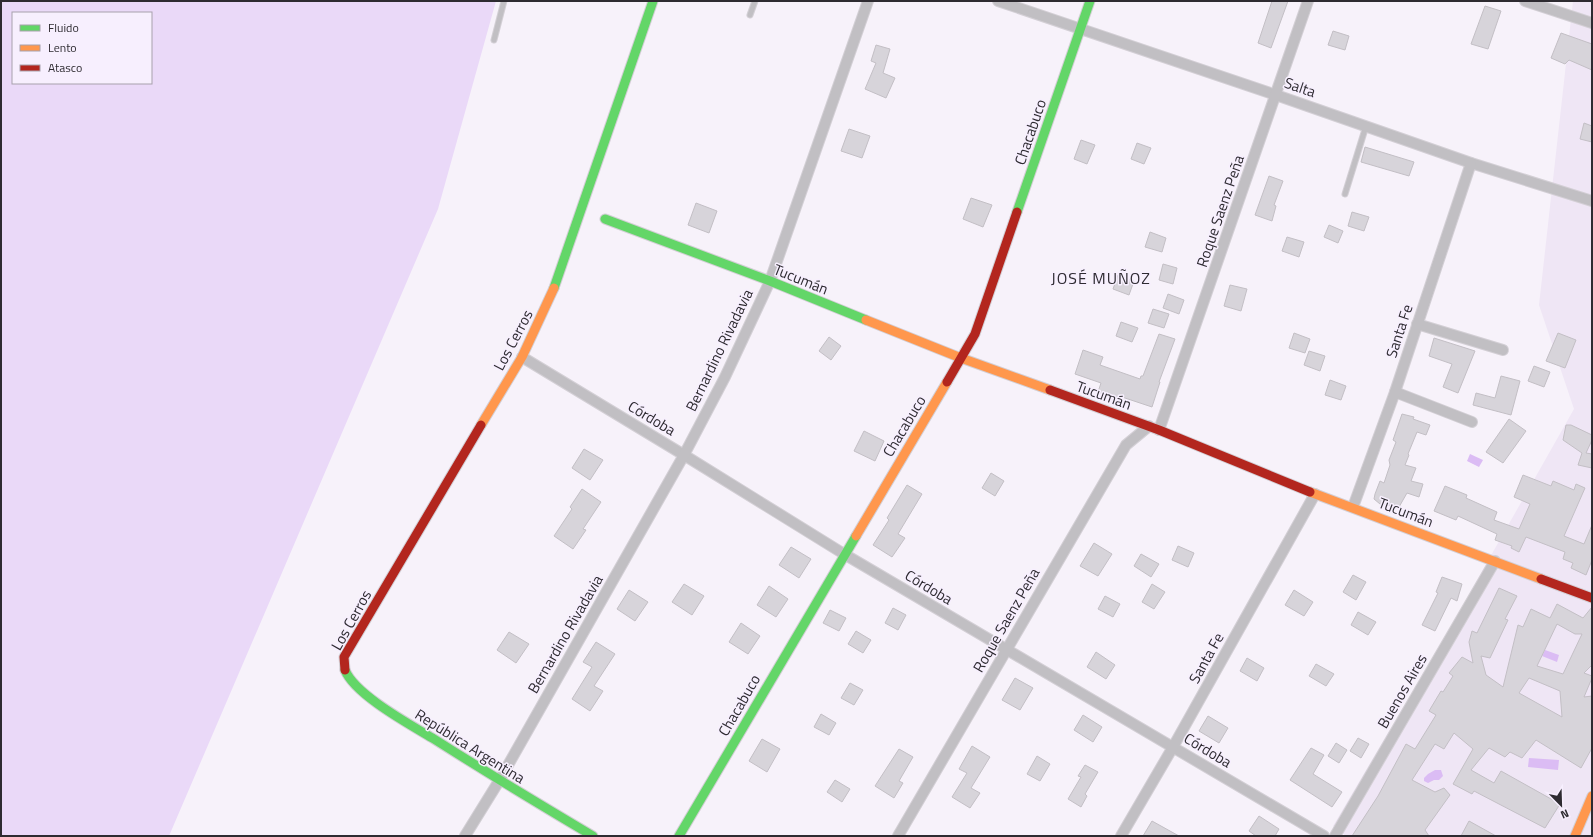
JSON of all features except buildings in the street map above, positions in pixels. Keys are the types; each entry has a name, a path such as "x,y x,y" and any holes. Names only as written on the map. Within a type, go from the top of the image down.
{"street":[{"name":"Los Cerros","path":"343,666 344,657 522,357 552,293 653,1"},
{"name":"Bernardino Rivadavia","path":"465,836 499,780 684,455 725,377 770,281 868,1"},
{"name":"Salta","path":"998,1 1471,163 1592,201"},
{"name":"Chacabuco","path":"679,836 975,334 1090,1"},
{"name":"Roque Saenz Peña","path":"898,836 1126,445 1154,428 1276,95 1308,1"},
{"path":"1525,1 1592,23"},
{"name":"Santa Fe","path":"1354,507 1395,392 1471,163"},
{"name":"Tucumán","path":"605,219 770,281 961,358 1154,428 1315,494 1354,507 1592,598"},
{"path":"1417,324 1504,350"},
{"name":"Córdoba","path":"522,357 844,554 1324,836"},
{"path":"1395,392 1472,422"},
{"name":"Santa Fe","path":"1121,836 1173,747 1315,494"},
{"name":"Buenos Aires","path":"1335,836 1495,561"},
{"name":"República Argentina","path":"343,666 348,676 361,689 401,719 593,836"},
{"path":"1575,836 1592,797"}],"lane":[{"path":"494,40 504,1"},
{"path":"750,15 755,1"},
{"path":"1345,194 1366,126"}],"shaded area":[{"path":"1,1 496,1 438,209 169,836 1,836"},
{"path":"1573,1 1592,1 1592,836 1346,836 1333,826 1451,626 1574,409 1539,305"},
{"path":"1470,454 1483,460 1479,467 1467,461"},
{"path":"1545,650 1559,655 1557,662 1542,656"},
{"path":"1529,758 1559,760 1558,770 1528,767"},
{"path":"1435,770 1441,770 1443,776 1439,780 1434,780 1428,783 1424,781 1424,778 1428,774"}],"traffic: fast":[{"path":"554,288 653,1"},
{"path":"1017,212 1090,1"},
{"path":"605,219 770,281 866,320"},
{"path":"679,836 856,536"},
{"path":"345,670 351,680 371,699 398,718 593,836"}],"traffic: slow":[{"path":"481,425 522,357 554,288"},
{"path":"866,320 961,358 1050,390"},
{"path":"856,536 947,382"},
{"path":"1310,492 1541,579"},
{"path":"1575,836 1592,796"}],"traffic: jam":[{"path":"947,382 975,334 1017,212"},
{"path":"1050,390 1159,430 1310,492"},
{"path":"345,670 344,657 481,425"},
{"path":"1541,579 1592,598"}],"district":[{"name":"JOSÉ MUÑOZ","path":"1101,278"}]}
